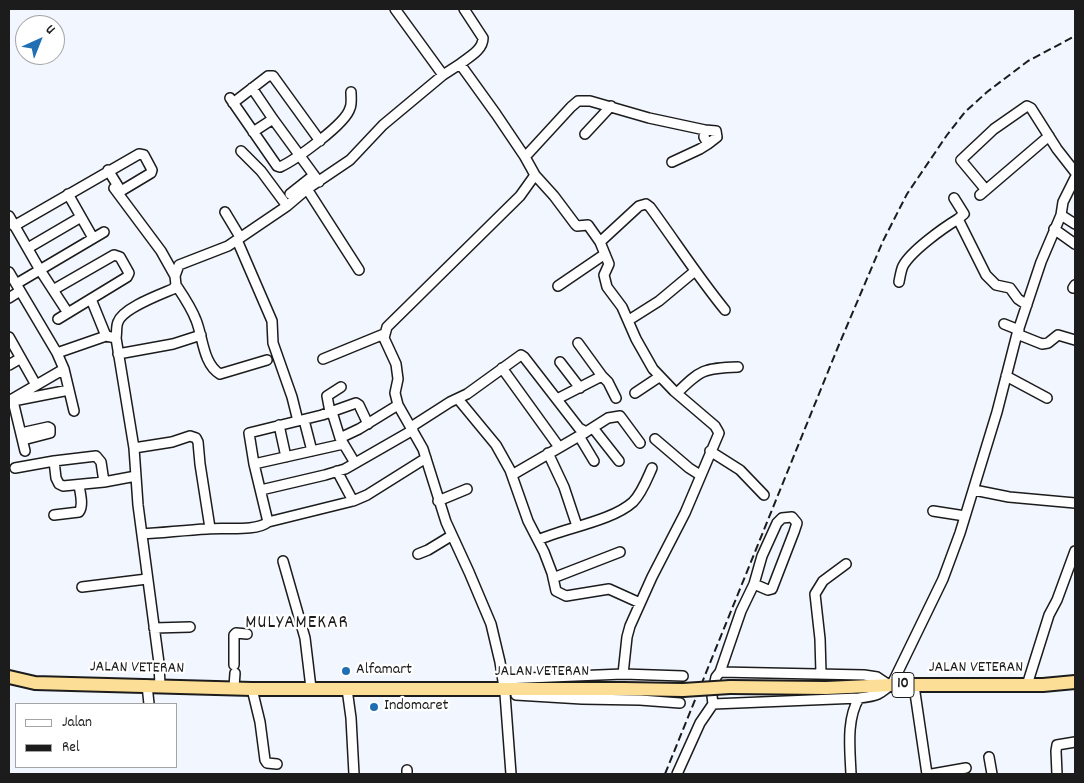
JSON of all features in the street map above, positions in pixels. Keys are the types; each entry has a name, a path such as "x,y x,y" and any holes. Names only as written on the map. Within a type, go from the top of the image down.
{"highway":[{"name":"JALAN VETERAN","path":"9,677 35,683 234,687 252,689 504,687 683,690 890,685 1027,685 1075,682"}],"street":[{"path":"395,9 443,75"},
{"path":"290,194 350,160 383,125 443,75 478,50 484,42 484,38 464,9"},
{"path":"460,64 525,157 535,175 560,203 574,224 578,226 588,225 600,242 610,264 604,275 607,287 618,301 636,339 659,377 718,429 712,452 700,475 685,513 640,603 627,637 623,674"},
{"path":"320,141 276,78 268,76 231,101 279,167 320,141 349,112 351,108 351,92"},
{"path":"252,88 317,179"},
{"path":"525,157 571,107 578,101 590,101 649,118 713,130 718,135 716,139 700,149 672,162"},
{"path":"585,134 611,106"},
{"path":"1049,136 983,192 961,160 994,129 1029,106 1075,172"},
{"path":"253,132 273,119"},
{"path":"705,130 704,137 708,144"},
{"path":"241,151 261,171 287,206"},
{"path":"14,226 108,170 141,154 152,170 151,173 123,191 120,190 108,170"},
{"path":"511,774 504,687 488,617 438,501 426,458 398,405 395,393 398,379 396,364 385,343 384,334 387,327 520,196 535,175"},
{"path":"713,704 859,698 876,696 890,685 943,578 974,490 1018,332 1054,229 1061,215 1063,202 1075,178"},
{"path":"149,703 159,663 147,579 134,448 116,338 118,321 123,314 133,308 173,289 179,265 216,251 239,239 287,206 317,179"},
{"path":"115,182 113,187 161,251 189,305 209,362 216,371 220,374 267,360"},
{"path":"307,189 359,270"},
{"path":"68,194 93,238"},
{"path":"899,282 903,266 908,260 925,243 964,214 954,198"},
{"path":"600,242 639,206 646,204 670,234 694,271 724,310"},
{"path":"225,212 239,239 272,321 273,343 278,361 312,451"},
{"path":"1061,215 1075,224"},
{"path":"9,216 40,270 68,313"},
{"path":"28,248 81,217"},
{"path":"958,220 986,275 996,285 1010,288 1018,299 1027,305"},
{"path":"1054,229 1075,244"},
{"path":"9,298 40,270 104,232"},
{"path":"558,286 605,254"},
{"path":"54,290 114,255 118,255 129,273 128,276 58,319"},
{"path":"628,320 659,301 694,271"},
{"path":"9,272 57,353 64,369 74,411"},
{"path":"91,299 106,336"},
{"path":"1004,324 1042,344 1048,343 1058,335 1075,340"},
{"path":"323,359 384,334"},
{"path":"118,354 173,344 201,335"},
{"path":"57,353 106,336 116,338"},
{"path":"9,337 36,385"},
{"path":"578,343 608,382 616,398"},
{"path":"261,490 337,471 355,463 412,429 450,402 468,394 519,356 523,356 572,421 619,461"},
{"path":"9,365 21,358"},
{"path":"560,362 580,388"},
{"path":"676,393 696,374 705,370 738,367"},
{"path":"502,368 560,447"},
{"path":"10,402 64,369"},
{"path":"557,399 602,376"},
{"path":"1006,376 1048,398"},
{"path":"635,392 659,377"},
{"path":"341,387 327,396 342,441 355,463"},
{"path":"10,402 69,390"},
{"path":"458,398 496,445 512,475 526,516 553,578 554,587 560,594 566,596 609,589 640,603"},
{"path":"10,402 26,451"},
{"path":"268,522 249,434 254,431 279,426 357,404 368,424"},
{"path":"254,464 312,451 342,441 398,405"},
{"path":"512,475 608,418 620,416 640,444"},
{"path":"279,426 286,457"},
{"path":"586,432 594,461"},
{"path":"134,448 172,442 190,436 196,438 210,528"},
{"path":"655,439 700,475"},
{"path":"712,452 734,466 764,495"},
{"path":"548,453 564,488 577,526"},
{"path":"15,468 96,456 101,462 104,482"},
{"path":"142,534 210,528 247,528 353,501 367,495 426,458"},
{"path":"54,461 56,478 59,484 63,486 104,482 136,476"},
{"path":"538,540 616,513 634,501 644,486 652,468"},
{"path":"337,471 353,501"},
{"path":"54,515 79,512 82,504 79,485"},
{"path":"438,501 467,489"},
{"path":"974,490 1010,497 1075,503"},
{"path":"933,511 965,516"},
{"path":"677,774 700,723 713,704 712,696 716,677 720,672 741,611 754,584 762,556 777,523 782,518 792,517 797,523 772,589 768,590 754,584"},
{"path":"418,554 452,536"},
{"path":"1027,685 1049,616 1075,551"},
{"path":"553,578 620,552"},
{"path":"283,561 305,638 311,688"},
{"path":"821,673 820,638 815,594 823,582 846,564"},
{"path":"82,587 147,579"},
{"path":"154,628 190,627"},
{"path":"234,687 234,635 236,633 247,634"},
{"path":"720,672 821,673 877,677 890,685"},
{"path":"504,687 623,674 683,676"},
{"path":"914,686 927,774"},
{"path":"504,687 582,699 680,703"},
{"path":"252,689 260,722 265,760 267,763 277,764"},
{"path":"347,689 352,718 354,774"},
{"path":"851,774 852,715 853,708 859,698"},
{"path":"1057,774 1057,745 1075,742"},
{"path":"989,757 992,774"},
{"path":"932,774 961,770"}],"railway":[{"path":"665,774 838,347 883,241 907,194 965,112 987,92 1028,61 1075,36"}],"place":[{"name":"Alfamart","path":"346,671"},
{"name":"Indomaret","path":"374,707"}],"district":[{"name":"MULYAMEKAR","path":"297,624"}]}
